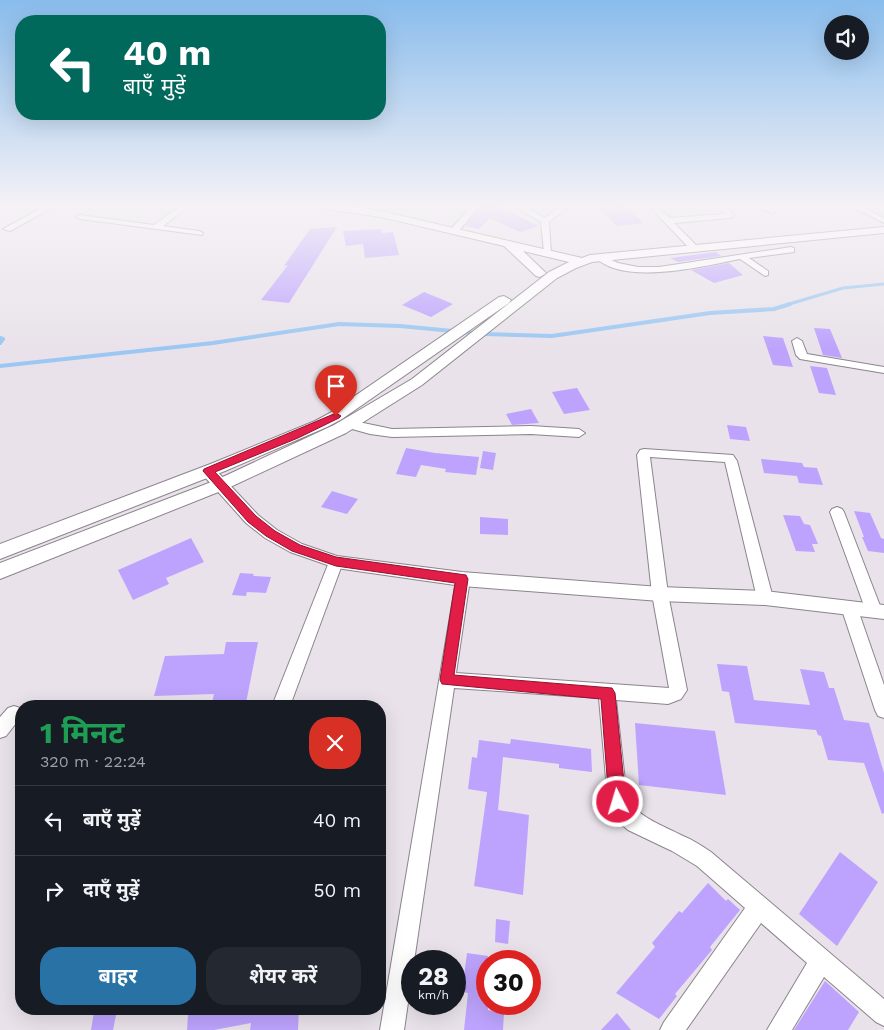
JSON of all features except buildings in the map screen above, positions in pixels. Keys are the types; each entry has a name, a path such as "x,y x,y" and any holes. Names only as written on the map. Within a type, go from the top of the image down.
{"main road":[{"path":"518,253 540,273"},
{"path":"552,253 580,261"},
{"path":"0,552 208,471 328,420 426,355 540,273 565,257 580,253"},
{"path":"0,572 220,485 349,424 417,382 492,325 553,275 580,261 634,253"}],"street":[{"path":"600,258 617,266 646,270 687,267 757,253"},
{"path":"741,256 765,273"},
{"path":"797,340 801,355 804,357 884,370"},
{"path":"349,424 370,430 392,432 531,430 579,433"},
{"path":"447,680 607,693 668,696 675,694 678,690 660,594 643,455 647,453 729,458 764,598"},
{"path":"208,471 252,519 270,534 296,548 336,562 462,579 660,594 764,598 879,611"},
{"path":"837,512 879,611"},
{"path":"283,700 336,562"},
{"path":"392,1030 462,579"},
{"path":"849,607 884,710"},
{"path":"607,693 618,802 627,816 635,823 679,844 704,859 884,1014"},
{"path":"0,730 14,714"},
{"path":"672,1030 760,906"},
{"path":"779,1030 822,960"}],"waterway":[{"path":"786,305 843,288 884,284"},
{"path":"0,366 213,343 339,324 400,326 484,334 552,336 710,313 774,309 790,304"},
{"path":"0,338 3,339 0,343"}],"route":[{"path":"336,416 294,436 208,471 252,519 270,534 296,548 336,562 462,579 447,680 607,693 618,802"}]}
